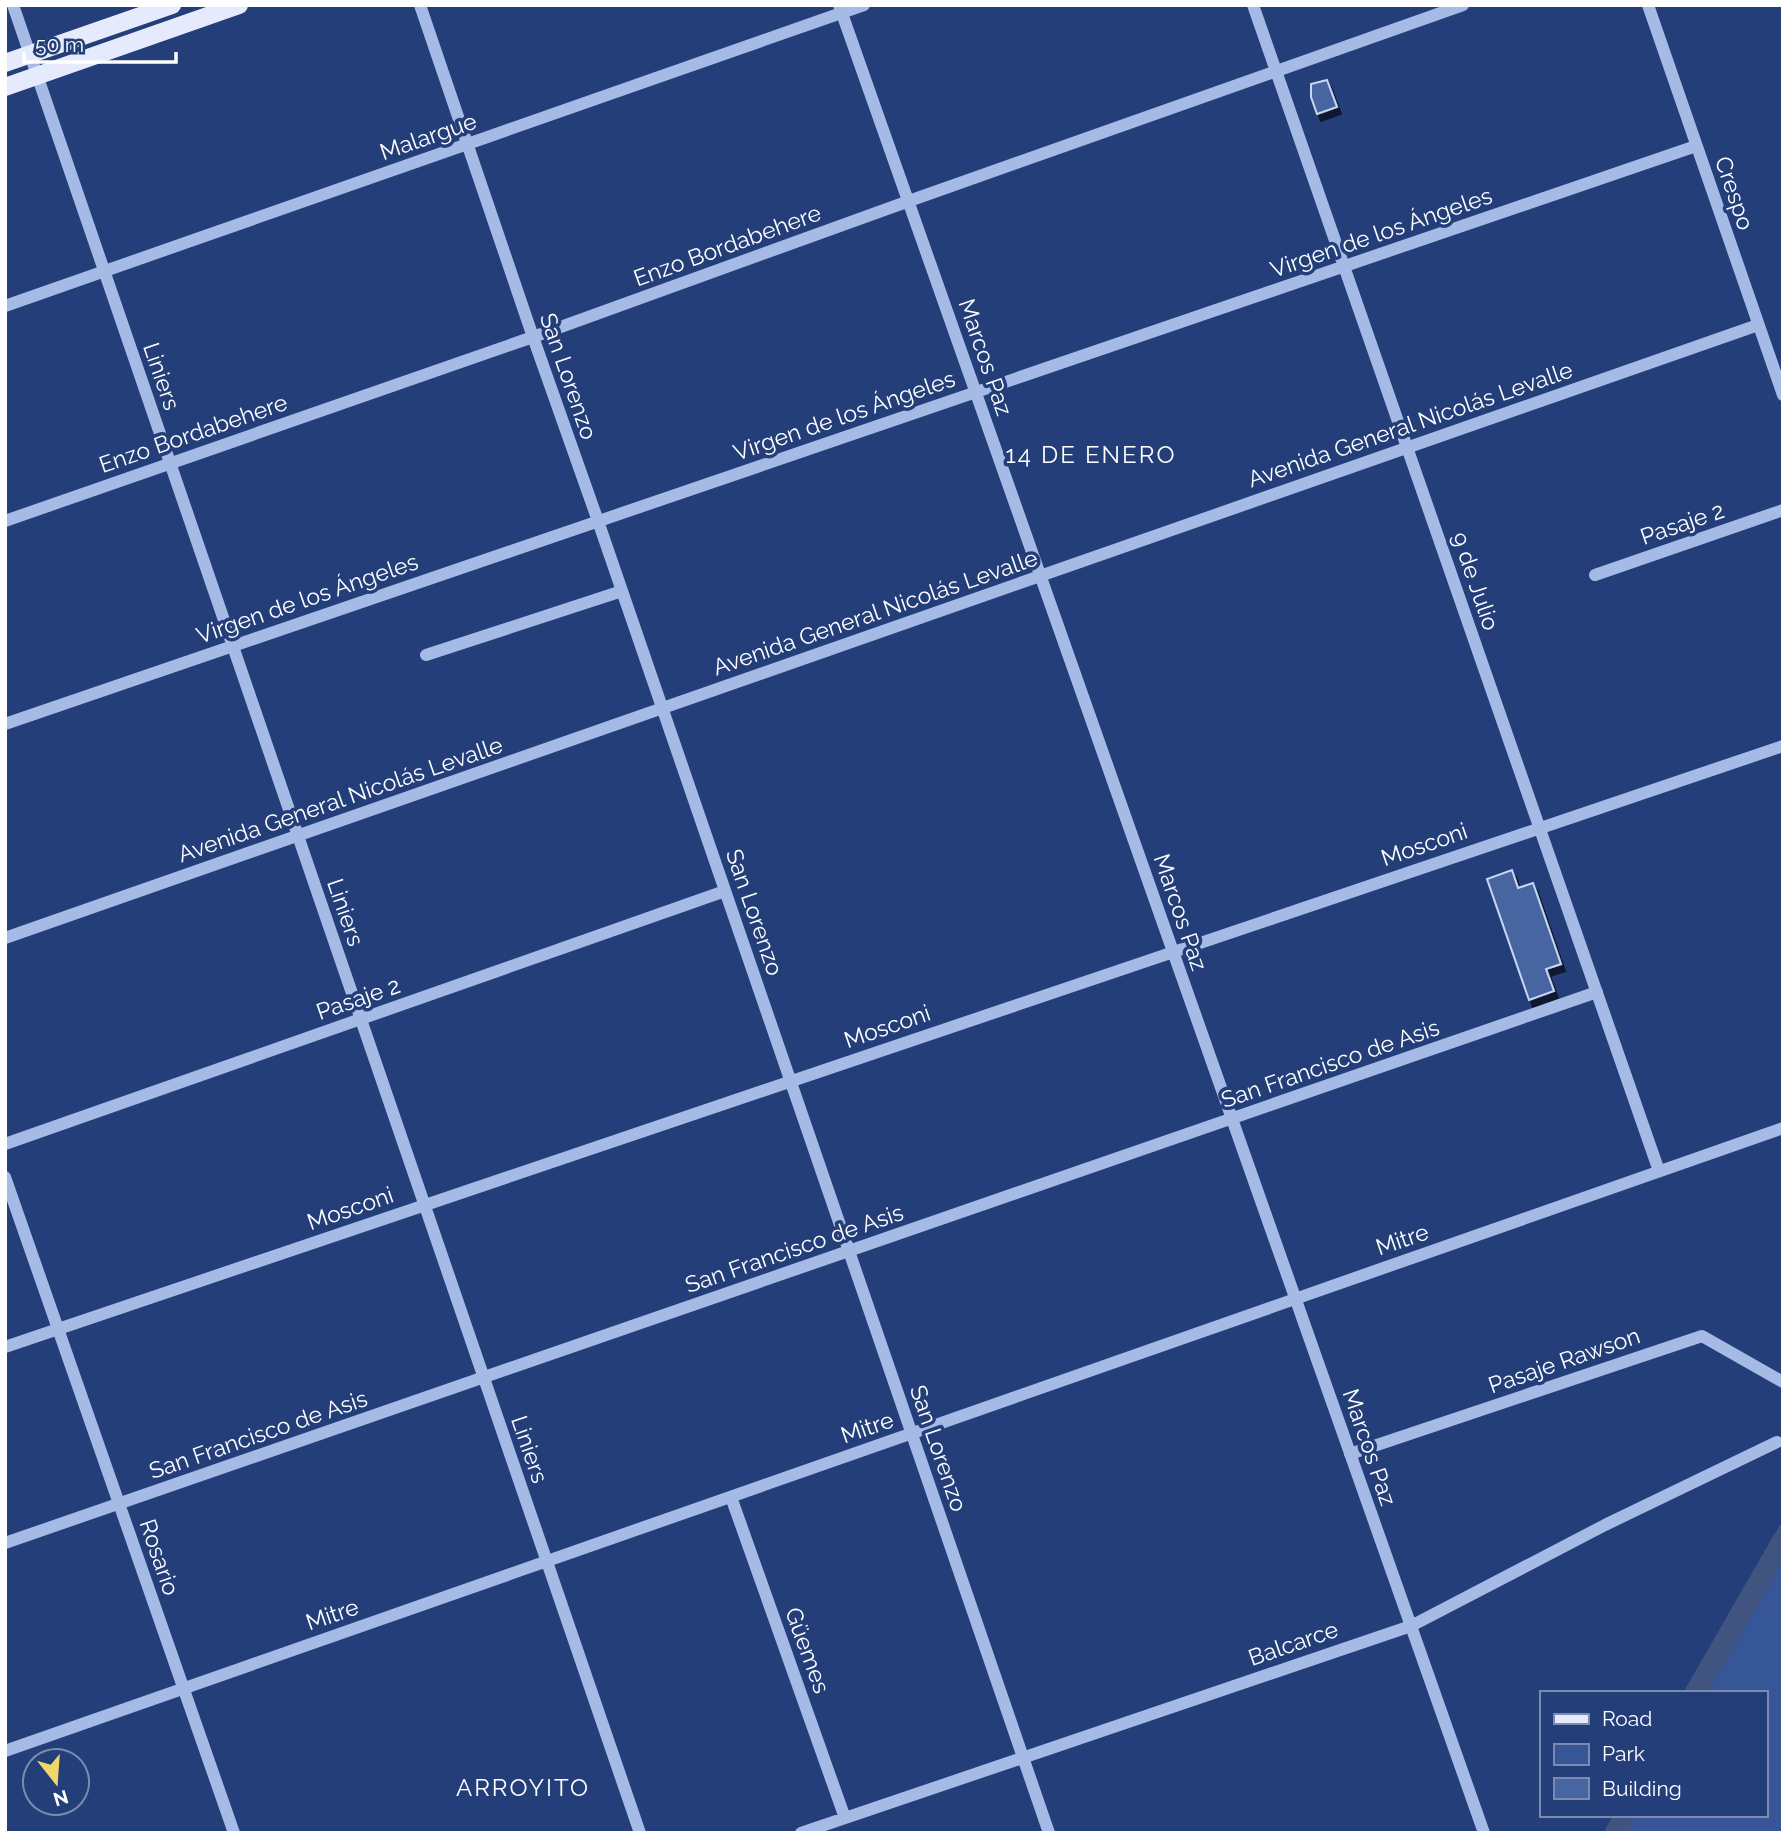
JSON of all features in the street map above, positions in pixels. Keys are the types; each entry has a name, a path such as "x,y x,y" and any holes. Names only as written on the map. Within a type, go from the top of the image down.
{"main road":[{"path":"5,64 172,5"},
{"path":"5,87 239,5"}],"street":[{"name":"Liniers","path":"13,5 639,1833"},
{"name":"San Lorenzo","path":"420,5 1049,1833"},
{"name":"Malargue","path":"5,306 468,144 841,9 864,5"},
{"name":"9 de Julio","path":"1253,5 1659,1171"},
{"name":"Enzo Bordabehere","path":"5,521 533,337 1463,5"},
{"name":"Crespo","path":"1647,5 1783,395"},
{"name":"Marcos Paz","path":"841,9 1484,1833"},
{"name":"Virgen de los Ángeles","path":"5,724 1696,146"},
{"name":"Avenida General Nicolás Levalle","path":"5,938 1758,325"},
{"name":"Pasaje 2","path":"1595,575 1783,510"},
{"path":"426,655 622,591"},
{"name":"Mosconi","path":"5,1347 1783,746"},
{"name":"Pasaje 2","path":"5,1144 725,891"},
{"name":"San Francisco de Asis","path":"5,1544 1597,992"},
{"name":"Mitre","path":"5,1751 1783,1128"},
{"name":"Rosario","path":"5,1177 234,1833"},
{"name":"Pasaje Rawson","path":"1350,1454 1702,1336 1783,1382"},
{"name":"Balcarce","path":"801,1833 1410,1626 1605,1525 1777,1442"},
{"name":"Güemes","path":"730,1497 845,1818"}],"green space":[{"path":"1783,1520 1783,1833 1607,1833 1616,1817 1767,1817 1767,1691 1685,1691"}],"building":[{"path":"1327,80 1337,107 1317,114 1311,97 1311,84"},
{"path":"1512,870 1518,888 1533,883 1561,964 1546,969 1554,991 1529,1000 1487,879"}],"waterway":[{"path":"1696,1691 1783,1540"},
{"path":"1615,1833 1624,1817"}],"district":[{"name":"14 DE ENERO","path":"1091,454"},
{"name":"ARROYITO","path":"523,1787"}]}
